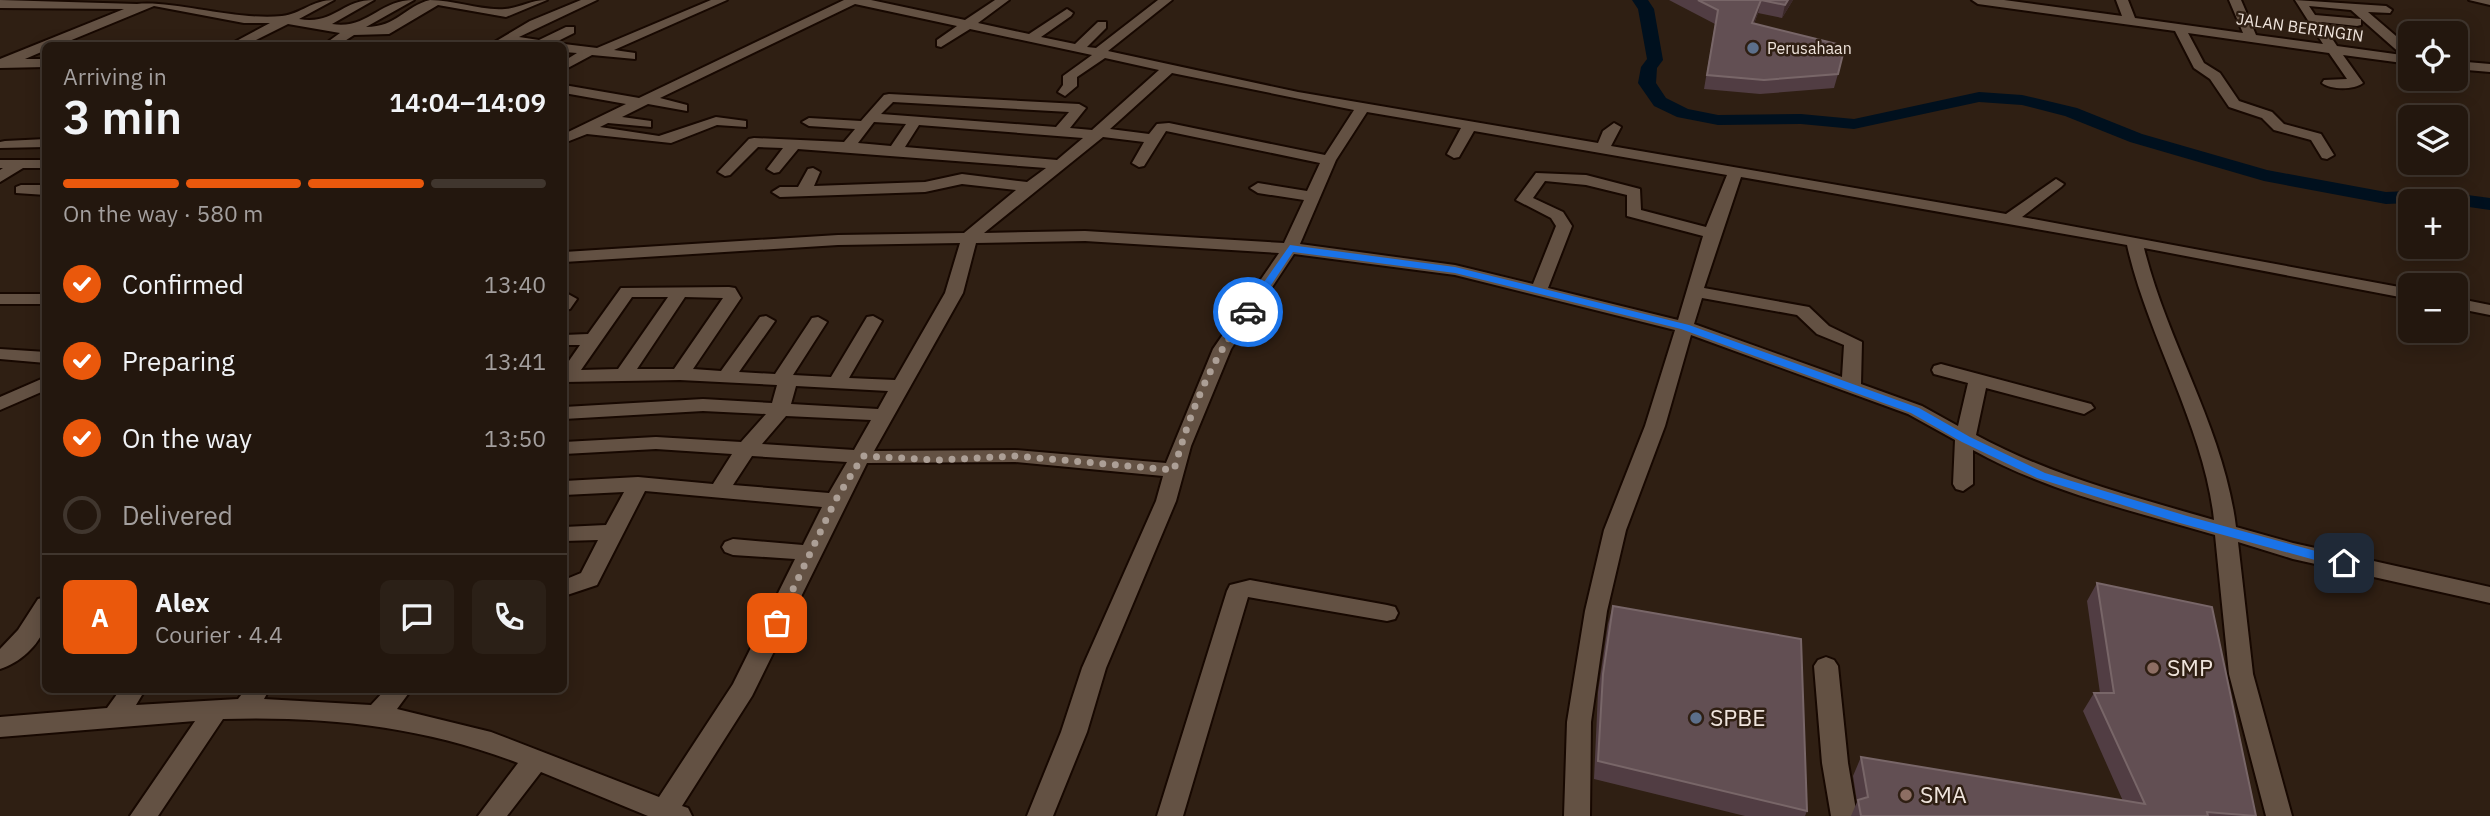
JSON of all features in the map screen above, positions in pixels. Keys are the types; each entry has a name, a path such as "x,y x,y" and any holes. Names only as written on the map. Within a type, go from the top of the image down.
{"street":[{"path":"241,42 328,0"},
{"path":"321,25 368,0"},
{"path":"334,42 408,0"},
{"path":"470,6 483,0"},
{"path":"0,4 150,3 244,19 286,20 351,31 385,31 429,3 441,1 506,13 541,0"},
{"path":"500,42 590,0"},
{"path":"567,64 589,51 721,0"},
{"path":"567,137 853,0 1168,69 1363,107 2134,241 2398,292"},
{"path":"941,43 971,25 1003,0"},
{"path":"1065,92 1070,86 1070,76 1100,53 1129,25 1166,0"},
{"name":"JALAN BERINGIN","path":"1978,0 2048,5 2106,19 2398,56"},
{"path":"2100,0 2106,19"},
{"path":"2122,0 2130,22"},
{"path":"2235,0 2251,38"},
{"path":"2300,0 2386,10"},
{"path":"2300,0 2330,49 2356,83 2329,83"},
{"path":"2313,18 2397,20 2375,0"},
{"path":"2474,0 2490,1"},
{"path":"52,42 150,3"},
{"path":"2355,7 2362,20 2398,48"},
{"path":"1031,38 1067,13"},
{"path":"1077,49 1102,25"},
{"path":"2180,29 2199,65 2215,76 2234,104 2267,116 2279,127 2316,137 2327,155"},
{"path":"551,42 570,30"},
{"path":"589,51 606,34"},
{"path":"4,61 42,46"},
{"path":"567,48 631,56"},
{"path":"4,61 42,63"},
{"path":"2468,66 2490,68"},
{"path":"668,814 835,501 954,293 967,253 969,237 1062,164 1092,134 1168,69"},
{"path":"896,98 907,83"},
{"path":"567,89 682,107"},
{"path":"848,147 884,99 944,94 973,102 1079,108 1060,131"},
{"path":"960,125 973,102"},
{"path":"1040,816 1074,732 1094,668 1166,501 1181,446 1222,349 1290,248 1329,160 1363,107"},
{"path":"606,118 646,124"},
{"path":"809,122 915,120 1153,139"},
{"path":"895,150 915,120"},
{"path":"585,128 659,140 671,139 716,121 741,124"},
{"path":"1454,155 1470,125"},
{"path":"1139,163 1162,127 1329,160"},
{"path":"1602,149 1614,127"},
{"path":"724,172 752,142 895,150 1062,164"},
{"path":"774,169 794,144"},
{"path":"5,145 42,145"},
{"path":"0,177 42,148"},
{"path":"976,180 993,158"},
{"path":"0,164 42,164"},
{"path":"804,191 813,172"},
{"path":"1577,816 1579,722 1596,611 1615,530 1656,426 1712,233 1735,173"},
{"path":"1539,290 1564,226 1557,215 1524,200 1541,176 1586,180 1636,193 1633,213 1712,233"},
{"path":"780,192 851,183 976,180 1031,187"},
{"path":"2008,219 2056,184"},
{"path":"1258,188 1313,197"},
{"path":"21,190 42,190"},
{"path":"567,257 763,243 1085,236 1290,248 1455,270 1685,327 1915,410 1966,440 2041,475 2306,554 2490,595"},
{"path":"2134,241 2143,279 2206,447 2222,499 2241,674 2279,816"},
{"path":"1696,290 1737,301 1754,301 1809,313 1823,330 1853,342 1851,387"},
{"path":"567,373 626,292 729,292 732,298 680,374"},
{"path":"624,374 680,292"},
{"path":"0,299 42,299"},
{"path":"2468,306 2490,310"},
{"path":"726,377 768,322"},
{"path":"837,382 875,322"},
{"path":"719,491 775,410 784,380 819,324"},
{"path":"567,340 593,339"},
{"path":"0,354 42,358"},
{"path":"1941,370 2084,408"},
{"path":"567,376 680,374 900,386"},
{"path":"1963,484 1962,463 1978,380"},
{"path":"0,404 42,385"},
{"path":"567,413 702,405 884,415"},
{"path":"567,448 656,443 938,460 1016,456 1174,470"},
{"path":"567,488 638,484 835,501"},
{"path":"567,587 589,579 638,484"},
{"path":"668,814 743,688 835,501"},
{"path":"567,534 613,532"},
{"path":"733,547 811,553"},
{"path":"1170,816 1238,591 1250,588 1387,613"},
{"path":"1596,611 1622,616"},
{"path":"0,660 8,657 21,643 42,612"},
{"path":"1826,666 1835,762 1844,816"},
{"path":"113,719 131,693"},
{"path":"377,715 396,693"},
{"path":"0,727 215,711 251,699 340,709 474,737 536,759 668,814"},
{"path":"143,816 215,711"},
{"path":"491,816 536,759"}],"building":[{"name":"Perusahaan","path":"1698,0 1761,0 1752,23 1845,46 1838,74 1764,80 1707,75 1718,10"},
{"path":"1761,0 1788,0 1785,5"},
{"path":"2097,583 2212,607 2256,816 2207,812 2208,816 1861,816 1858,800 1868,797 1861,757 2145,804 2094,693 2114,693"},
{"name":"SPBE","path":"1613,606 1801,639 1807,811 1598,761 1603,674"}],"waterway":[{"path":"1640,0 1646,9 1655,60 1649,67 1647,83 1660,102 1683,113 1718,120 1801,119 1854,124 1979,97 2022,100 2071,112 2136,138 2264,175 2386,198 2430,196 2490,204"}],"way so far":[{"path":"777,623 835,501 863,456 938,460 1016,456 1174,470 1210,374 1234,329 1248,312"}],"place":[{"name":"Perusahaan","path":"1753,48"},
{"name":"SMP","path":"2153,668"},
{"name":"SPBE","path":"1696,718"},
{"name":"SMA","path":"1906,795"}],"route":[{"path":"1248,312 1290,248 1455,270 1685,327 1770,360 1915,410 1966,440 2041,475 2184,520 2344,563"}]}
